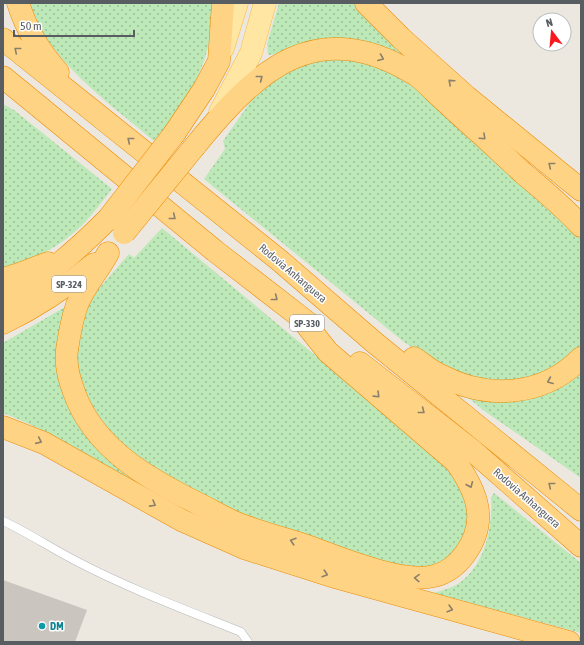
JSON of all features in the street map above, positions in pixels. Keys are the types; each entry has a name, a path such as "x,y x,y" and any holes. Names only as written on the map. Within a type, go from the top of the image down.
{"highway":[{"path":"18,3 30,35 46,58 100,117"},
{"path":"220,59 223,3"},
{"path":"366,3 401,38 467,97 581,190"},
{"name":"Rodovia Anhanguera","path":"3,39 279,260 375,343 581,510"},
{"path":"212,125 242,92 280,63 297,56 328,49 350,50 380,56 417,76 567,211 581,226"},
{"name":"SP-324","path":"3,301 33,284 76,250 108,219 174,134 204,89 220,59"},
{"name":"Rodovia Anhanguera","path":"3,77 301,318 386,382 473,451 581,546"},
{"path":"3,94 91,149"},
{"name":"SP-324","path":"3,323 34,308 72,282 108,253 212,125"},
{"path":"3,279 22,273 76,250"},
{"path":"108,253 77,304 67,352 70,383 77,401 97,434 110,448 133,466 180,495 238,524 388,573 422,578 444,573 457,564 468,550 475,537 478,526 479,513 468,479 456,462 328,352 301,318"},
{"path":"279,260 439,375 464,386 491,392 517,391 538,386 556,378 581,358"},
{"path":"3,427 44,443 181,520 244,548 338,578 569,642"}],"main road":[{"path":"220,59 237,3"},
{"path":"212,125 234,88 251,54 265,3"}],"lane":[{"path":"3,520 27,532 77,562 130,587 241,632 248,642"}],"green space":[{"path":"28,3 215,3 209,43 200,70 188,95 172,119 154,141 100,96 65,62 37,24"},
{"path":"279,3 355,3 364,14 448,87 420,73 304,44 276,54 268,55 267,44"},
{"path":"353,57 399,77 427,97 581,239 581,346 557,364 534,376 513,381 492,382 472,378 450,369 404,342 204,179 225,149 223,141 265,81 307,59"},
{"path":"3,104 14,110 112,189 84,223 63,241 34,258 3,271"},
{"path":"162,228 445,463 462,492 469,515 465,533 459,547 453,555 446,561 430,567 420,568 399,566 252,518 213,502 169,479 116,440 84,399 76,358 83,314 95,293 129,254 134,258"},
{"path":"70,304 72,408 254,540 171,504 68,444 25,422 3,413 3,343"},
{"path":"581,369 581,478 483,410 464,394"},
{"path":"494,493 581,563 581,633 434,593 458,584 475,567 481,556 489,533 491,497"}],"building":[{"name":"DM","path":"3,580 87,610 75,642 3,642"}],"place":[{"name":"DM","path":"42,626"}]}
